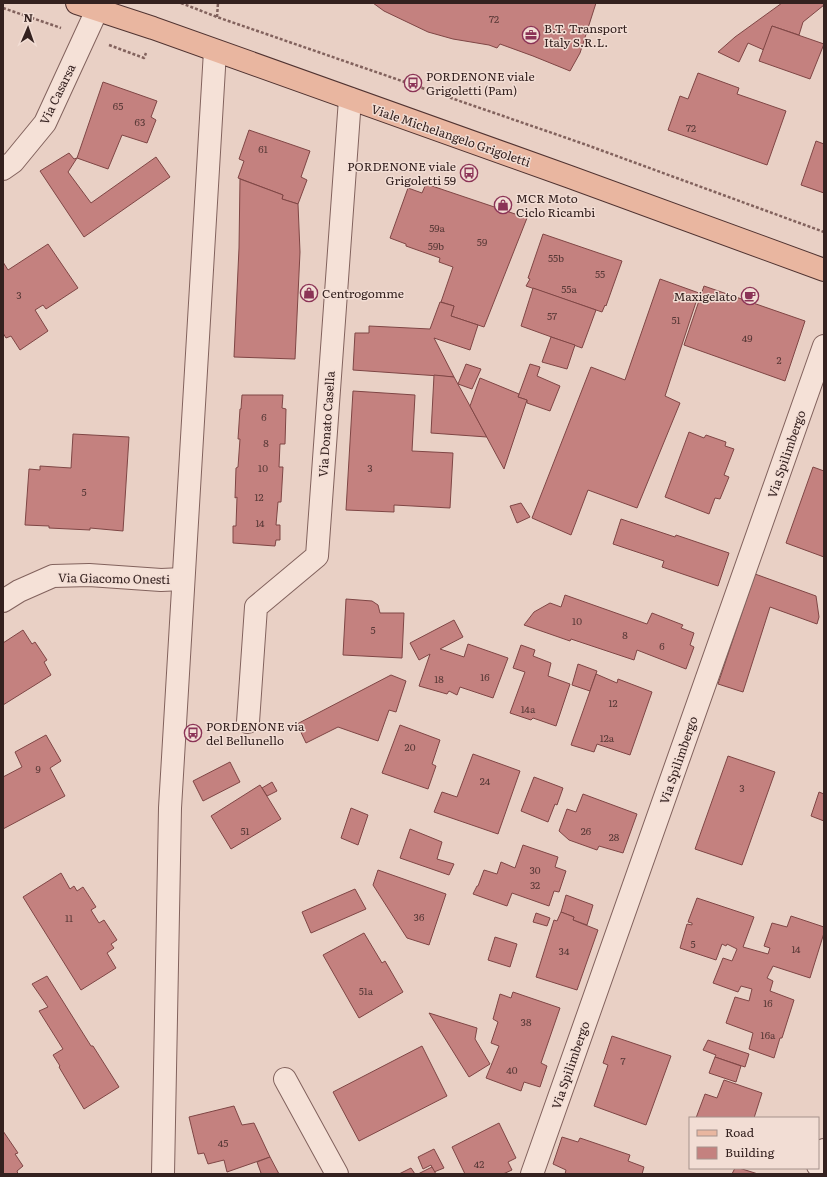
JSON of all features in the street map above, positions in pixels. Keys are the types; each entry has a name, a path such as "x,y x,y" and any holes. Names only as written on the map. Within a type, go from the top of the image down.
{"main road":[{"name":"Viale Michelangelo Grigoletti","path":"87,6 570,176 824,270"}],"street":[{"name":"Via Casarsa","path":"3,169 13,162 45,123 87,6"},
{"path":"163,1174 170,808 215,51"},
{"name":"Via Donato Casella","path":"248,722 256,607 317,556 350,99"},
{"name":"Via Spilimbergo","path":"532,1174 824,346"},
{"name":"Via Giacomo Onesti","path":"3,601 19,591 53,576 89,575 161,580 183,579"},
{"path":"285,1079 337,1174"},
{"path":"819,1164 824,1150"}],"path":[{"path":"181,3 217,17 584,144 824,232"},
{"path":"217,17 218,3"}],"building":[{"path":"373,3 596,3 580,53 570,71 500,44 497,48 428,32 384,11"},
{"path":"782,3 824,3 824,5 803,22 799,35 772,26 764,50 748,43 739,62 718,52 735,37"},
{"path":"772,26 824,44 810,79 759,61"},
{"path":"698,73 739,88 737,94 786,111 767,165 668,130 680,96 688,99"},
{"path":"103,82 157,101 151,117 156,120 147,143 122,135 108,169 77,158"},
{"path":"249,130 310,151 301,177 307,180 298,204 282,199 283,195 238,178 244,161 239,159"},
{"path":"816,141 824,144 824,193 801,185"},
{"path":"69,153 74,159 77,158 68,172 91,203 156,157 170,177 84,237 40,171"},
{"path":"240,179 283,195 282,199 298,204 300,252 295,359 234,357 239,248"},
{"path":"426,184 527,218 484,327 451,316 454,306 441,302 453,267 439,262 440,258 406,246 406,244 390,238 408,188 422,193"},
{"path":"543,234 622,261 606,306 605,305 602,312 526,286 530,279 528,278"},
{"path":"48,244 78,288 46,309 43,305 35,310 48,331 20,350 11,336 6,338 3,333 3,262 8,270"},
{"path":"660,279 699,293 665,396 680,403 637,508 588,490 571,535 532,518 591,367 625,380"},
{"path":"704,286 805,321 785,381 684,345"},
{"path":"533,288 596,310 582,348 521,326"},
{"path":"440,302 454,306 451,316 478,325 470,350 434,338 454,377 353,370 355,333 369,333 369,326 430,329"},
{"path":"551,337 575,345 567,369 542,362"},
{"path":"466,364 481,369 472,389 458,384"},
{"path":"530,364 540,367 537,376 560,386 550,411 527,403 527,400 518,397"},
{"path":"434,375 454,377 487,437 431,433"},
{"path":"480,378 519,394 518,397 527,400 504,469 470,406"},
{"path":"353,391 415,395 412,451 453,453 450,508 394,505 394,512 346,510"},
{"path":"242,395 283,395 282,408 286,409 285,444 280,444 279,467 283,467 281,502 278,502 276,525 280,525 280,540 276,540 275,546 233,543 233,526 236,526 236,468 238,467 240,439 238,439"},
{"path":"689,432 704,438 706,435 726,442 725,446 734,449 724,475 729,477 720,499 715,498 709,514 665,497"},
{"path":"73,434 129,437 123,531 90,528 90,530 49,528 49,526 25,525 29,469 40,470 40,466 71,468"},
{"path":"813,467 824,471 824,557 786,543"},
{"path":"521,503 530,517 517,523 510,506"},
{"path":"621,519 675,537 676,535 729,553 718,586 662,567 664,561 613,544"},
{"path":"755,574 816,596 819,617 817,624 770,607 743,692 718,684"},
{"path":"565,595 647,624 652,613 683,625 681,628 694,633 690,645 694,647 686,669 637,650 634,660 571,639 570,641 524,625 534,612 550,603 561,607"},
{"path":"346,599 372,601 378,605 380,613 404,613 402,658 343,655"},
{"path":"454,620 463,637 440,649 464,657 468,644 508,658 493,698 460,687 457,695 449,691 447,694 419,686 430,654 419,660 410,643"},
{"path":"23,630 32,644 35,642 47,660 44,662 51,675 3,705 3,643"},
{"path":"521,645 535,650 533,656 551,663 548,676 570,684 556,726 533,718 531,720 510,713 525,672 513,668"},
{"path":"578,664 597,671 590,691 572,685"},
{"path":"596,674 617,683 618,679 652,692 630,755 597,744 594,752 571,745"},
{"path":"391,675 406,681 396,712 389,710 378,741 338,727 306,743 297,724"},
{"path":"400,725 440,740 432,764 436,766 428,789 382,773"},
{"path":"46,735 61,761 50,768 65,796 3,829 3,777 22,767 15,752"},
{"path":"473,754 520,771 498,834 434,812 442,792 457,797"},
{"path":"728,756 775,772 742,865 695,849"},
{"path":"230,762 240,782 203,801 193,781"},
{"path":"534,777 563,788 557,805 555,804 548,822 521,811"},
{"path":"272,782 277,791 267,796 262,788"},
{"path":"260,785 281,819 231,849 211,816"},
{"path":"819,792 824,794 824,821 811,816"},
{"path":"583,794 637,814 623,853 599,846 597,850 569,840 559,831 567,809 576,812"},
{"path":"351,808 368,815 358,845 341,838"},
{"path":"410,829 442,842 437,859 454,864 449,875 400,858"},
{"path":"523,845 558,857 555,867 566,871 559,892 554,891 549,906 512,893 507,906 473,894 478,886 484,870 497,874 501,862 515,868"},
{"path":"378,870 446,894 429,945 407,938 373,885"},
{"path":"61,873 70,889 74,886 77,891 83,887 96,907 91,910 99,923 104,920 117,940 111,944 114,948 107,953 116,968 81,990 23,897"},
{"path":"355,889 366,909 311,933 302,912"},
{"path":"566,895 593,905 587,925 573,920 574,917 561,912"},
{"path":"697,898 754,917 743,947 768,954 770,948 764,946 772,923 787,927 791,916 824,927 824,933 810,978 773,966 767,978 773,981 770,991 794,1000 774,1058 749,1049 753,1033 726,1023 735,997 749,1001 752,989 741,986 738,992 713,983 723,958 732,961 737,949 727,944 726,946 722,944 716,960 680,948 687,924 692,925 692,923 688,922"},
{"path":"561,912 574,917 573,920 598,930 577,990 536,977 554,920 557,921"},
{"path":"536,913 550,918 547,926 533,922"},
{"path":"364,933 382,963 385,961 403,992 359,1018 323,955"},
{"path":"495,937 517,944 510,967 488,960"},
{"path":"47,976 119,1087 84,1109 53,1055 63,1049 39,1011 48,1007 32,984"},
{"path":"513,992 560,1008 541,1063 547,1066 540,1087 524,1082 521,1091 486,1078 499,1046 491,1043 498,1022 493,1019 500,994 511,998"},
{"path":"429,1013 477,1028 475,1039 490,1064 469,1077"},
{"path":"612,1036 671,1056 646,1125 594,1106 608,1065 603,1063"},
{"path":"708,1040 749,1054 745,1067 715,1057 716,1055 703,1050"},
{"path":"422,1046 447,1096 359,1141 333,1092"},
{"path":"715,1057 741,1066 736,1082 709,1073"},
{"path":"724,1080 762,1093 754,1117 696,1117 705,1094 717,1098"},
{"path":"234,1106 242,1125 254,1123 270,1157 227,1172 224,1160 208,1164 204,1153 198,1154 189,1117"},
{"path":"499,1123 516,1158 508,1162 512,1170 503,1174 465,1174 452,1147"},
{"path":"3,1131 18,1153 15,1154 23,1166 17,1171 18,1174 3,1174"},
{"path":"562,1137 578,1142 580,1138 630,1155 628,1161 644,1167 642,1174 565,1174 566,1170 553,1164"},
{"path":"434,1149 444,1168 434,1172 431,1165 423,1169 418,1157"},
{"path":"270,1157 279,1174 259,1174 261,1173 257,1162"},
{"path":"432,1167 436,1174 418,1174"},
{"path":"411,1168 415,1174 399,1174"},
{"path":"734,1169 742,1169 758,1174 732,1174"}],"place":[{"name":"B.T. Transport Italy S.R.L.","path":"531,35"},
{"name":"PORDENONE viale Grigoletti (Pam)","path":"413,83"},
{"name":"PORDENONE viale Grigoletti 59","path":"469,173"},
{"name":"MCR Moto Ciclo Ricambi","path":"503,205"},
{"name":"Centrogomme","path":"309,293"},
{"name":"Maxigelato","path":"750,296"},
{"name":"PORDENONE via del Bellunello","path":"193,733"}]}
